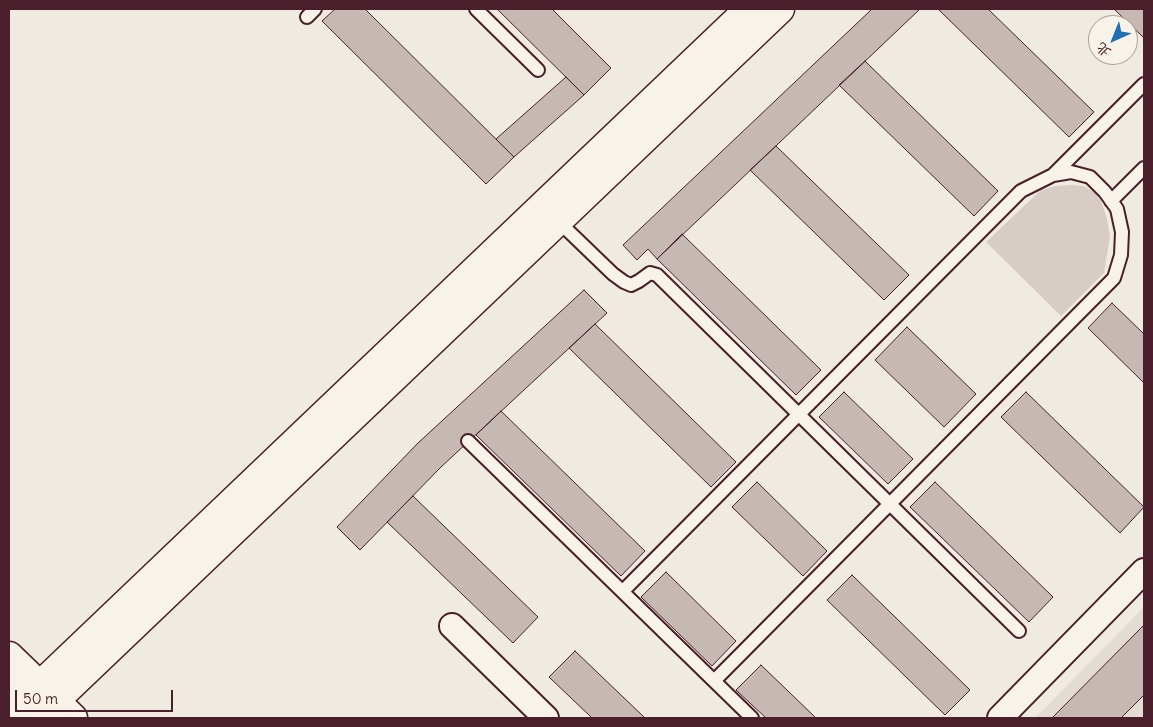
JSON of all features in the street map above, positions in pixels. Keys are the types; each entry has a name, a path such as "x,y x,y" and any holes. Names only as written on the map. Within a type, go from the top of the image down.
{"street":[{"path":"36,706 749,9"},
{"path":"36,706 558,221 780,9"},
{"path":"1000,718 1144,571"},
{"path":"452,626 546,718"},
{"path":"9,656 36,706"}],"lane":[{"path":"476,9 538,70"},
{"path":"1053,175 1144,84"},
{"path":"1111,201 1144,168"},
{"path":"622,591 1021,191 1053,175 1071,172 1090,177 1105,192 1117,209 1122,232 1121,255 1114,278 714,680"},
{"path":"558,221 613,274 624,282 631,285 650,274 657,275 1019,631"},
{"path":"468,441 752,718"}],"shaded area":[{"path":"1056,186 1084,186 1095,193 1101,201 1110,236 1104,273 1061,316 986,242 1041,190"},
{"path":"1144,607 1144,718 1035,718"}],"building":[{"path":"335,9 365,9 514,157 486,184 322,21"},
{"path":"497,9 552,9 611,68 584,95"},
{"path":"872,9 920,9 657,259 648,249 637,260 623,245"},
{"path":"938,9 988,9 1094,112 1069,137"},
{"path":"1114,9 1144,9 1144,38 1138,32 1138,15 1120,15"},
{"path":"865,61 998,191 974,216 839,85"},
{"path":"566,77 584,95 514,157 496,139"},
{"path":"776,146 909,275 884,300 750,170"},
{"path":"682,234 821,370 796,395 657,259"},
{"path":"584,290 607,313 441,467 360,550 337,527 418,443"},
{"path":"1112,303 1144,334 1144,383 1088,328"},
{"path":"595,324 736,462 711,487 569,348"},
{"path":"907,327 976,394 944,427 875,360"},
{"path":"844,392 913,459 888,484 819,417"},
{"path":"1026,392 1144,507 1120,533 1001,417"},
{"path":"501,411 645,551 621,576 476,435"},
{"path":"757,482 827,551 803,576 732,507"},
{"path":"935,482 1053,597 1029,622 910,507"},
{"path":"413,496 538,617 513,643 387,522"},
{"path":"666,572 736,641 712,666 641,597"},
{"path":"852,575 970,690 945,715 827,600"},
{"path":"1144,625 1144,695 1121,718 1052,718"},
{"path":"575,651 645,718 592,718 549,677"},
{"path":"761,665 816,718 766,718 736,690"}]}
